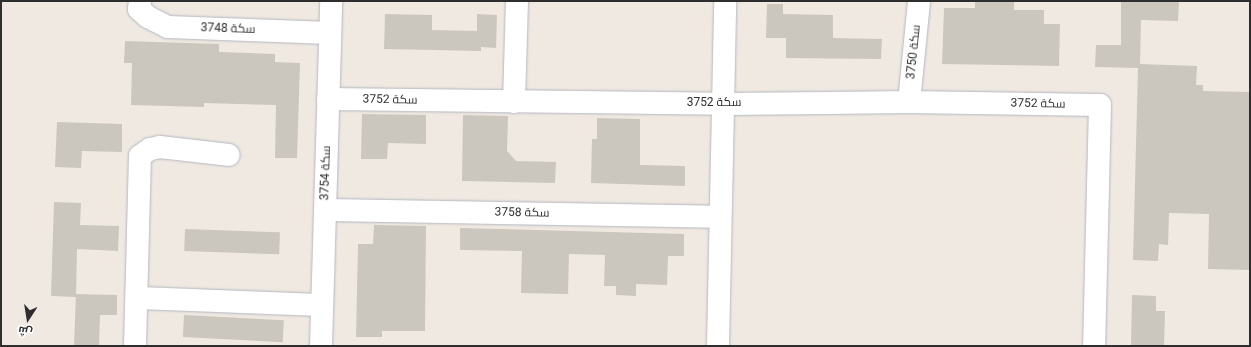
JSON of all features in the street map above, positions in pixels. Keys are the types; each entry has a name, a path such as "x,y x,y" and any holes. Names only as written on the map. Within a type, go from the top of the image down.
{"street":[{"name":"سكة 3748","path":"140,1 140,10 148,17 168,27 330,34"},
{"name":"سكة 3754","path":"321,346 331,1"},
{"path":"514,102 517,1"},
{"path":"718,346 725,1"},
{"name":"سكة 3750","path":"909,102 919,1"},
{"name":"سكة 3752","path":"328,100 723,104 909,102 1100,105 1094,346"},
{"path":"136,346 140,156 150,149 160,147 229,155"},
{"name":"سكة 3758","path":"325,210 720,217"},
{"path":"138,298 322,305"}],"building":[{"path":"975,1 1014,1 1014,10 1044,10 1044,24 1060,24 1059,66 942,64 944,8 975,8"},
{"path":"1179,1 1178,21 1141,20 1140,64 1197,66 1196,85 1203,85 1203,91 1250,92 1250,270 1208,269 1209,214 1169,213 1168,245 1159,244 1158,261 1133,260 1138,68 1095,67 1096,45 1121,45 1121,2"},
{"path":"767,4 783,4 783,14 833,15 833,38 882,39 881,59 786,58 786,38 766,38"},
{"path":"385,14 432,15 432,30 477,31 477,14 497,15 496,48 481,47 481,51 384,49"},
{"path":"125,41 219,44 219,52 275,54 275,62 300,63 297,158 275,158 276,105 204,103 204,107 131,105 132,63 124,63"},
{"path":"362,114 426,115 426,144 388,143 387,159 361,159"},
{"path":"463,115 508,116 507,151 516,161 556,162 555,183 462,181"},
{"path":"597,118 640,119 640,165 685,166 685,186 591,183 592,139 597,139"},
{"path":"57,122 122,124 122,152 82,151 81,168 55,167"},
{"path":"54,202 81,203 80,225 119,226 118,251 77,249 76,297 51,296"},
{"path":"374,225 426,226 425,331 382,331 382,337 356,337 358,244 373,244"},
{"path":"460,228 684,234 684,256 668,256 667,285 636,284 636,296 616,295 616,286 604,286 605,255 569,254 568,294 521,293 522,251 460,250"},
{"path":"185,229 280,232 279,254 184,251"},
{"path":"76,294 117,295 117,315 100,315 99,346 74,346"},
{"path":"1132,295 1156,296 1156,311 1165,311 1164,346 1131,346"},
{"path":"184,315 284,320 283,342 183,337"}]}
